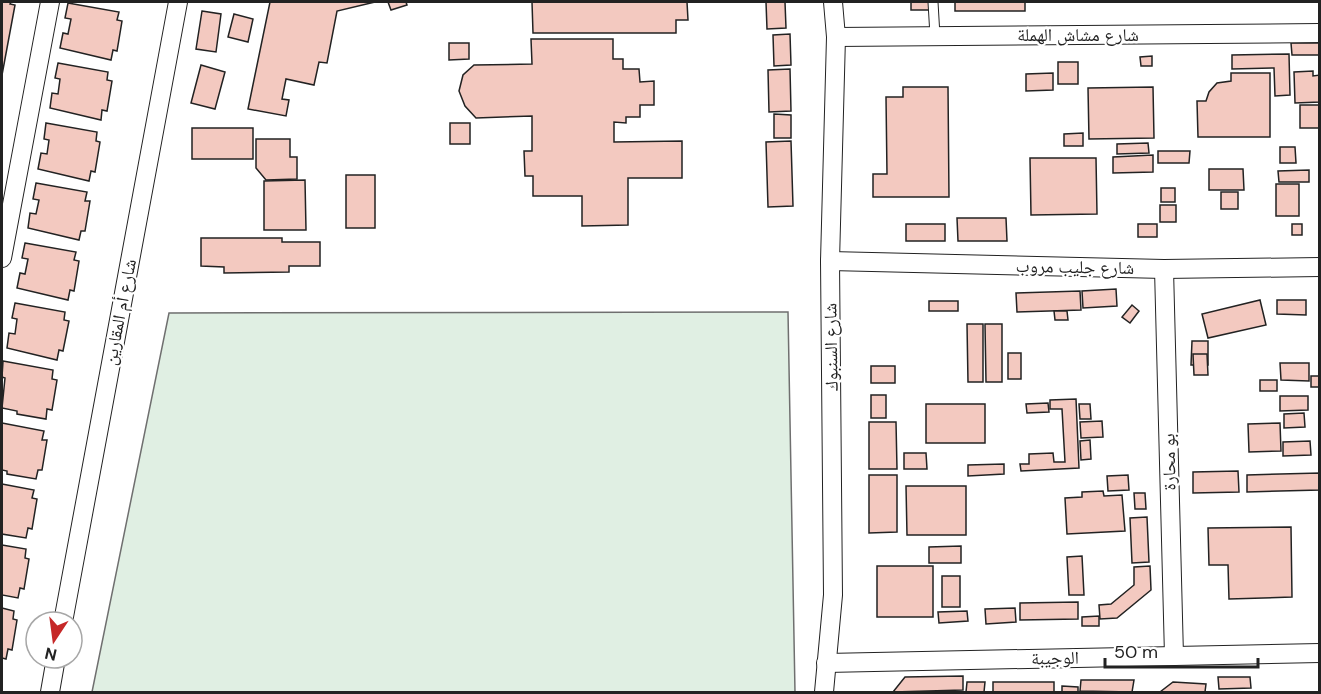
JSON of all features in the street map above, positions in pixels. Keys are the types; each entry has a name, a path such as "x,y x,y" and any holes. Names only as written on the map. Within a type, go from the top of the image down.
{"street":[{"path":"2,258 50,2"},
{"name":"شارع أم المقارين","path":"65,610 178,2"},
{"name":"شارع السنبوك","path":"824,693 833,596 830,261 836,37 833,2"},
{"name":"شارع مشاش الهملة","path":"836,37 1320,33"},
{"name":"شارع جليب مروب","path":"830,261 1164,269 1320,267"},
{"name":"بو محارة","path":"1164,269 1173,656"},
{"name":"الوجيبة","path":"826,663 1320,653"},
{"path":"50,693 54,670"}],"lane":[{"path":"933,2 935,36"}],"green space":[{"path":"788,312 795,692 92,692 169,313"}],"building":[{"path":"2,2 11,2 10,4 15,5 2,75"},
{"path":"270,2 375,2 337,11 327,63 319,62 314,85 286,79 282,99 289,100 286,116 248,109"},
{"path":"388,2 406,2 407,5 391,10"},
{"path":"532,2 687,2 688,20 676,20 676,33 533,33"},
{"path":"766,2 785,2 786,28 767,29"},
{"path":"911,2 932,2 932,10 911,10"},
{"path":"955,2 1025,2 1025,11 955,11"},
{"path":"68,3 119,12 117,20 122,21 117,51 113,50 111,60 60,48 63,33 68,34 71,19 65,18"},
{"path":"202,11 221,14 216,52 196,49"},
{"path":"234,14 253,19 248,42 228,37"},
{"path":"790,34 791,65 774,66 773,35"},
{"path":"531,39 613,39 613,59 623,59 623,69 639,69 640,82 654,81 654,105 640,105 640,117 626,117 626,123 614,122 614,142 682,141 682,178 628,178 628,225 582,226 582,196 533,196 533,176 525,176 524,151 532,151 532,116 476,118 465,106 459,91 463,75 474,65 532,64"},
{"path":"449,43 469,43 469,59 449,60"},
{"path":"1291,43 1320,43 1320,55 1292,55"},
{"path":"1289,54 1290,95 1275,96 1274,68 1232,69 1232,55"},
{"path":"1152,56 1152,66 1141,66 1140,57"},
{"path":"1058,62 1078,62 1078,84 1058,84"},
{"path":"58,63 108,72 107,80 112,81 107,111 102,110 101,120 50,108 52,93 58,94 60,79 55,78"},
{"path":"201,65 225,72 215,109 191,103"},
{"path":"790,69 791,111 769,112 768,70"},
{"path":"1313,71 1313,76 1320,75 1320,102 1295,103 1294,72"},
{"path":"1053,73 1053,90 1026,91 1026,74"},
{"path":"1231,73 1270,73 1270,137 1198,137 1197,101 1206,101 1209,92 1217,83 1231,81"},
{"path":"903,87 948,87 949,197 873,197 873,174 887,174 886,97 903,97"},
{"path":"1153,87 1154,138 1089,139 1088,88"},
{"path":"1300,105 1320,105 1320,128 1300,128"},
{"path":"774,114 791,115 791,138 774,138"},
{"path":"46,123 97,132 96,141 100,142 95,172 91,171 89,181 38,169 41,153 47,154 49,140 44,139"},
{"path":"450,123 470,123 470,144 450,144"},
{"path":"192,128 253,128 253,159 192,159"},
{"path":"1083,133 1083,146 1064,146 1064,134"},
{"path":"256,139 290,139 290,157 297,157 297,179 266,180 256,168"},
{"path":"791,141 793,206 768,207 766,142"},
{"path":"1148,143 1149,153 1117,154 1117,144"},
{"path":"1280,147 1295,147 1296,163 1280,163"},
{"path":"1158,151 1190,151 1189,163 1158,163"},
{"path":"1153,155 1153,172 1113,173 1113,157"},
{"path":"1030,158 1096,158 1097,214 1031,215"},
{"path":"1209,169 1243,169 1244,190 1209,190"},
{"path":"1309,170 1309,182 1279,182 1278,171"},
{"path":"346,175 375,175 375,228 346,228"},
{"path":"305,180 306,230 264,230 264,181"},
{"path":"36,183 87,192 85,201 90,201 85,231 81,231 79,240 28,228 30,213 36,214 39,200 33,199"},
{"path":"1276,184 1299,184 1299,216 1276,216"},
{"path":"1161,188 1175,188 1175,202 1161,202"},
{"path":"1221,192 1238,192 1238,209 1221,209"},
{"path":"1160,205 1176,205 1176,222 1160,222"},
{"path":"957,218 1006,218 1007,241 958,241"},
{"path":"906,224 945,224 945,241 906,241"},
{"path":"1138,224 1157,224 1157,237 1138,237"},
{"path":"1292,224 1302,224 1302,235 1292,235"},
{"path":"201,238 282,238 282,242 320,242 320,266 289,266 289,272 224,273 224,267 201,266"},
{"path":"25,243 76,252 74,260 79,261 74,291 70,290 68,300 17,288 20,273 25,274 28,259 22,258"},
{"path":"1116,289 1117,306 1083,308 1082,291"},
{"path":"1080,291 1081,310 1017,312 1016,293"},
{"path":"1260,300 1266,325 1208,338 1202,314"},
{"path":"1277,300 1306,300 1306,315 1277,314"},
{"path":"929,301 958,301 958,311 929,311"},
{"path":"15,303 65,312 64,320 69,321 63,351 59,350 57,360 7,348 9,333 15,334 17,319 12,318"},
{"path":"1132,305 1139,311 1130,323 1122,317"},
{"path":"1054,311 1067,311 1068,320 1055,320"},
{"path":"967,324 983,324 983,382 968,382"},
{"path":"985,324 1002,324 1002,382 986,382"},
{"path":"1192,341 1208,341 1208,365 1191,365"},
{"path":"1008,353 1021,353 1021,379 1008,379"},
{"path":"1193,354 1207,354 1208,375 1194,375"},
{"path":"3,361 53,370 52,379 57,380 52,410 47,409 46,419 17,414 17,411 2,408 5,378 2,377"},
{"path":"1280,363 1309,363 1309,381 1281,380"},
{"path":"871,366 895,366 895,383 871,383"},
{"path":"1311,376 1320,376 1320,387 1311,387"},
{"path":"1260,380 1277,380 1277,391 1260,391"},
{"path":"871,395 886,395 886,418 871,418"},
{"path":"1280,396 1308,396 1308,410 1280,411"},
{"path":"1076,399 1079,468 1021,471 1020,464 1029,464 1029,454 1053,453 1054,462 1065,462 1062,409 1050,409 1050,400"},
{"path":"1048,403 1049,412 1027,413 1026,404"},
{"path":"926,404 985,404 985,443 926,443"},
{"path":"1079,404 1090,404 1091,419 1080,419"},
{"path":"1304,413 1305,427 1284,428 1284,414"},
{"path":"1102,421 1103,437 1081,438 1080,422"},
{"path":"869,422 896,422 897,469 869,469"},
{"path":"2,423 44,431 42,440 47,440 42,470 38,470 36,479 7,474 7,471 2,470"},
{"path":"1280,423 1281,451 1249,452 1248,424"},
{"path":"1090,440 1091,459 1081,460 1080,441"},
{"path":"1310,441 1311,455 1283,456 1283,442"},
{"path":"904,453 926,453 927,469 904,469"},
{"path":"1004,464 1004,474 968,476 968,465"},
{"path":"1238,471 1239,492 1193,493 1193,472"},
{"path":"1320,473 1320,490 1247,492 1247,475"},
{"path":"869,475 897,475 897,532 869,533"},
{"path":"1128,475 1129,490 1108,491 1107,476"},
{"path":"2,484 34,490 32,498 37,499 32,529 28,528 26,538 2,534"},
{"path":"906,486 966,486 966,535 907,535"},
{"path":"1103,491 1104,496 1122,495 1125,531 1067,534 1065,498 1082,497 1082,492"},
{"path":"1134,493 1145,493 1146,509 1135,509"},
{"path":"1147,517 1149,562 1132,563 1130,518"},
{"path":"1291,527 1292,597 1229,599 1228,565 1209,565 1208,528"},
{"path":"2,545 26,549 25,558 29,559 24,589 20,588 18,598 2,595"},
{"path":"961,546 961,563 929,563 929,547"},
{"path":"1082,556 1084,595 1069,595 1067,557"},
{"path":"877,566 933,566 933,617 877,617"},
{"path":"1150,566 1151,590 1117,618 1100,619 1099,605 1111,604 1134,585 1134,567"},
{"path":"942,576 960,576 960,607 942,607"},
{"path":"1078,602 1078,619 1020,620 1020,603"},
{"path":"2,608 14,611 13,619 17,620 12,650 8,649 6,659 2,658"},
{"path":"1015,608 1016,622 986,624 985,609"},
{"path":"967,611 968,621 939,623 938,612"},
{"path":"1099,616 1099,626 1082,626 1082,617"},
{"path":"963,676 963,690 893,692 905,677"},
{"path":"1218,677 1250,677 1251,688 1219,689"},
{"path":"1081,680 1134,680 1132,692 1080,691"},
{"path":"967,682 985,682 984,692 966,692"},
{"path":"993,682 1054,682 1054,692 993,692"},
{"path":"1173,682 1206,684 1205,692 1160,692"},
{"path":"1062,686 1078,687 1078,692 1062,692"}]}
